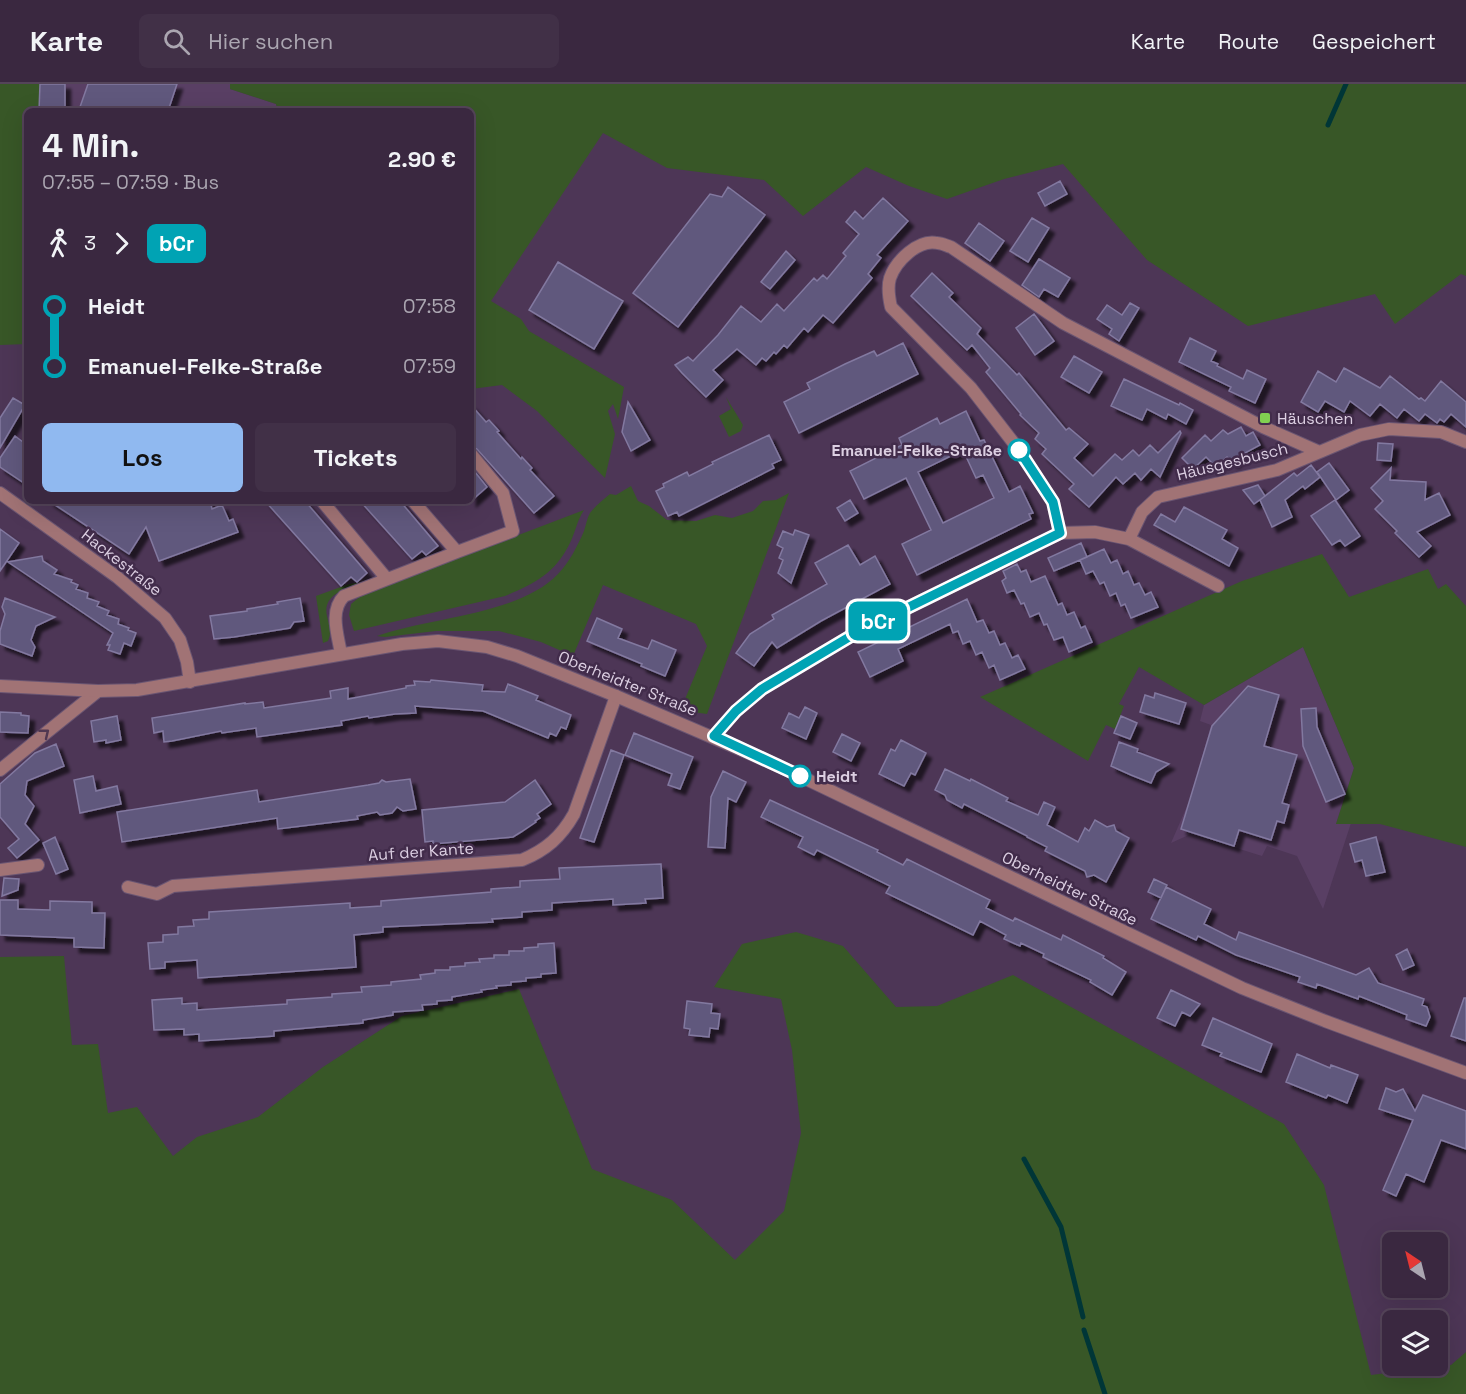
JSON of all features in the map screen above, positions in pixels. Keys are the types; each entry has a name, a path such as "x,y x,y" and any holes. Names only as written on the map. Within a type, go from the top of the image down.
{"street":[{"path":"1060,533 1053,502 1016,446 971,388 891,307 888,292 889,280 901,259 924,244 936,242 951,247 1063,323 1263,427 1317,451"},
{"name":"Häusgesbusch","path":"1129,539 1142,512 1158,498 1277,470 1317,451 1360,435 1389,429 1442,432 1466,442"},
{"path":"341,654 335,617 339,601 344,596 513,531 502,493 474,458"},
{"name":"Hackestraße","path":"0,493 117,577 165,618 180,640 190,682"},
{"path":"324,504 387,579"},
{"path":"416,504 458,552"},
{"path":"714,736 736,711 762,689 847,638 1060,533 1095,532 1129,539 1218,586"},
{"name":"Oberheidter Straße","path":"0,686 98,691 137,690 402,644 438,641 487,647 517,656 714,736 1242,988 1466,1073"},
{"path":"0,770 98,691"},
{"name":"Auf der Kante","path":"128,887 157,894 174,886 522,860 552,844 567,827 574,814 616,696"},
{"path":"0,870 38,866"}],"shaded area":[{"path":"40,84 230,84 230,89 276,104 277,108 39,108"},
{"path":"1303,647 1354,768 1336,824 1351,823 1323,909 1297,856 1267,846 1262,856 1191,834 1171,843 1191,797 1211,725 1200,721 1204,705"}],"green space":[{"path":"0,84 40,84 39,108 24,108 24,344 0,345"},
{"path":"230,84 1466,84 1466,276 1461,274 1395,324 1375,294 1248,326 1147,260 1063,164 1004,179 947,199 909,186 866,167 803,216 764,180 667,168 603,133 491,301 521,319 529,331 624,387 618,419 613,404 608,411 615,434 605,478 537,411 502,385 474,389 474,108 277,108 276,104 230,89"},
{"path":"726,397 743,425 741,431 729,437 719,416 731,409"},
{"path":"631,486 638,501 649,506 667,520 696,521 715,515 732,518 753,511 763,501 776,500 789,493 707,714 685,711 683,704 707,646 696,624 603,585 573,656 541,642 499,631 436,631 377,636 497,607 541,588 562,570 582,536 592,510 610,494 616,495"},
{"path":"584,510 569,545 557,564 542,577 525,587 505,596 354,631 349,615 351,604 362,595"},
{"path":"1322,554 1349,597 1428,569 1438,589 1446,584 1466,606 1466,847 1380,824 1336,824 1354,768 1303,647 1204,705 1139,667 1119,704 1124,706 1115,729 1106,725 1088,761 980,697 1242,581"},
{"path":"363,582 337,593 328,602 326,608 330,635 328,641 323,643 316,596 349,584"},
{"path":"796,932 843,946 896,1007 937,1006 1013,975 1284,1124 1324,1185 1371,1375 1448,1376 1448,1365 1466,1352 1466,1394 0,1394 0,957 64,956 72,1045 98,1044 108,1113 137,1107 173,1156 197,1137 258,1117 323,1067 402,1016 519,989 592,1169 672,1200 735,1260 784,1211 801,1133 792,1050 781,999 714,987 742,944"}],"building":[{"path":"40,84 65,84 65,108 39,108"},
{"path":"88,84 177,84 169,108 80,107"},
{"path":"1060,181 1067,194 1045,206 1038,193"},
{"path":"728,187 765,215 678,327 633,293 710,194 722,197"},
{"path":"883,198 908,221 877,255 881,258 868,274 872,278 833,323 823,315 808,332 804,328 787,348 784,345 776,354 774,352 766,361 762,358 756,365 737,349 713,370 723,380 706,397 675,365 688,357 693,361 741,306 761,322 777,304 784,311 814,278 817,281 823,275 827,279 846,256 843,253 859,234 846,222 855,211 863,219"},
{"path":"1032,218 1049,228 1028,262 1010,251"},
{"path":"979,223 1004,241 990,261 965,243"},
{"path":"786,251 795,260 770,289 761,282"},
{"path":"1039,259 1070,278 1058,297 1044,289 1039,297 1022,285"},
{"path":"558,262 623,301 594,349 529,310"},
{"path":"932,273 953,293 949,297 981,328 977,334 1017,375 1019,373 1066,430 1069,428 1088,444 1074,458 1093,476 1115,454 1122,460 1133,450 1139,456 1150,445 1158,453 1180,431 1160,477 1151,469 1141,480 1135,473 1123,484 1116,477 1089,507 1069,489 1074,484 1042,454 1046,449 1035,439 1039,433 1020,415 986,372 990,368 972,345 967,350 911,296"},
{"path":"1130,303 1139,308 1119,341 1109,334 1112,329 1097,319 1107,305 1122,315"},
{"path":"1034,314 1054,341 1035,355 1016,328"},
{"path":"1190,338 1216,351 1211,361 1218,364 1217,366 1243,379 1247,370 1266,379 1255,403 1229,391 1231,387 1179,362"},
{"path":"903,343 918,374 799,433 784,402 810,389 807,383 845,364 874,351 877,356"},
{"path":"1074,356 1102,372 1089,393 1061,377"},
{"path":"1344,368 1380,388 1390,376 1419,399 1425,401 1441,381 1466,402 1466,427 1451,414 1444,422 1440,419 1437,423 1425,414 1419,421 1404,409 1397,418 1380,404 1370,416 1350,401 1344,412 1325,401 1318,412 1301,402 1318,371 1336,382"},
{"path":"1124,379 1193,410 1186,424 1168,414 1166,419 1147,409 1142,420 1111,406"},
{"path":"13,398 24,404 0,448 0,418"},
{"path":"628,402 650,440 631,451 622,432"},
{"path":"474,408 486,422 489,420 554,496 534,513 474,448"},
{"path":"966,411 980,441 984,440 1009,492 1020,486 1033,513 1029,514 1031,519 917,575 902,544 931,530 906,478 864,499 850,471 902,445 899,438 937,418 940,424","holes":["963,450 976,478 983,475 994,498 943,523 918,472"]},
{"path":"1241,427 1246,436 1253,432 1260,445 1243,454 1233,463 1227,457 1216,467 1206,457 1193,469 1182,458 1205,435 1211,441 1223,430 1228,434"},
{"path":"769,435 781,460 772,464 774,468 679,516 677,512 668,516 656,491 664,487 663,484 687,472 689,476 713,464 712,462"},
{"path":"15,436 24,443 24,483 0,467 0,458"},
{"path":"1378,443 1393,444 1391,461 1377,460"},
{"path":"1329,463 1349,490 1336,500 1317,472"},
{"path":"1311,465 1320,477 1305,489 1303,486 1285,500 1292,517 1272,527 1260,500 1294,473 1297,476"},
{"path":"1391,468 1390,480 1426,482 1425,500 1439,493 1450,515 1417,532 1431,546 1419,557 1375,509 1383,501 1371,488"},
{"path":"474,471 487,487 474,498"},
{"path":"1258,485 1265,496 1254,504 1243,490"},
{"path":"850,500 858,513 845,521 837,508"},
{"path":"1335,500 1360,536 1345,546 1340,540 1332,545 1311,516"},
{"path":"54,504 211,504 212,509 222,505 229,521 233,519 238,532 159,561 146,527 129,554"},
{"path":"268,504 308,504 367,573 357,582 351,577 341,586"},
{"path":"363,504 403,504 438,546 426,555 422,551 412,559"},
{"path":"1184,507 1227,530 1222,539 1238,548 1229,566 1154,525 1161,514 1175,522"},
{"path":"0,529 19,543 0,571"},
{"path":"795,530 809,535 791,583 778,573 783,560 779,558 783,548 777,545 783,531 793,535"},
{"path":"1081,543 1087,557 1054,571 1048,558"},
{"path":"848,545 860,565 875,556 890,584 821,621 777,648 772,642 754,666 736,653 750,634 774,619 772,615 827,584 815,563"},
{"path":"1104,549 1111,563 1117,560 1123,574 1128,571 1134,585 1139,583 1145,595 1151,592 1158,607 1131,618 1125,604 1121,606 1116,593 1110,596 1104,582 1100,584 1093,571 1086,574 1080,560"},
{"path":"42,556 43,561 57,570 54,574 72,580 71,582 78,585 76,589 88,593 87,598 99,602 97,606 109,611 107,615 119,619 118,624 136,633 131,646 124,643 120,654 108,650 110,645 107,645 113,633 8,562"},
{"path":"1017,564 1021,572 1026,570 1031,582 1045,576 1058,605 1062,603 1067,615 1074,612 1081,628 1085,626 1092,642 1069,652 1063,637 1054,640 1039,613 1030,617 1024,603 1021,604 1014,590 1007,593 1002,581 1006,578 1003,571"},
{"path":"5,598 55,617 36,626 31,640 35,647 32,656 0,644 0,631 5,614 2,607"},
{"path":"300,598 304,621 294,622 290,628 214,639 210,616 247,611 247,609"},
{"path":"967,599 977,622 983,620 989,633 994,631 1000,645 1005,643 1012,658 1018,655 1025,669 1000,680 994,665 989,668 982,652 976,655 970,641 963,644 958,631 953,633 950,624 898,649 903,661 870,677 858,652"},
{"path":"597,618 622,629 618,638 648,649 652,640 676,650 665,676 587,641"},
{"path":"431,680 483,685 482,691 505,692 508,684 538,696 536,700 571,715 566,729 561,727 556,736 550,733 548,738 483,711 415,706 416,713 369,718 368,716 341,721 342,725 257,737 256,728 222,733 221,731 164,742 163,731 154,733 152,718 245,703 263,702 264,708 331,698 330,691 348,688 348,699 406,688 406,686 415,685 414,681 430,682"},
{"path":"1248,686 1279,695 1264,746 1297,755 1282,803 1289,805 1284,823 1277,821 1271,840 1239,830 1234,846 1181,829 1212,726"},
{"path":"1155,693 1186,703 1179,724 1140,712 1145,695 1154,698"},
{"path":"805,707 817,713 806,739 782,728 789,713 799,718"},
{"path":"1316,708 1317,727 1345,794 1326,802 1303,746 1301,709"},
{"path":"0,712 21,713 21,715 29,716 28,733 0,732"},
{"path":"117,716 121,740 106,743 106,740 94,742 91,721"},
{"path":"1121,716 1137,723 1130,739 1114,733"},
{"path":"634,733 693,757 680,789 668,785 672,774 625,755"},
{"path":"842,734 860,743 851,761 833,752"},
{"path":"901,740 926,753 915,775 911,773 904,786 879,774 891,749 895,751"},
{"path":"1119,742 1138,749 1137,752 1169,764 1156,772 1151,783 1131,775 1111,766"},
{"path":"56,744 64,766 27,781 25,795 34,806 25,824 39,840 17,858 8,848 19,839 0,817 0,784 35,753"},
{"path":"611,750 624,755 594,842 580,838"},
{"path":"945,769 970,781 971,779 1008,798 1006,801 1038,815 1044,802 1055,807 1047,825 1078,842 1085,828 1089,831 1095,820 1107,827 1114,825 1116,831 1129,838 1106,882 1094,875 1087,877 1085,871 1045,851 1047,847 1027,836 964,804 962,808 947,800 945,795 935,790"},
{"path":"723,771 746,782 736,802 728,798 725,848 708,847 711,797"},
{"path":"93,776 96,791 117,786 121,804 80,813 74,780"},
{"path":"410,779 416,809 403,811 397,807 392,813 380,815 377,812 357,816 358,819 278,829 277,818 122,842 117,812 257,790 259,802 368,785 379,783 382,780 386,782"},
{"path":"535,780 551,804 537,814 540,818 536,822 513,837 433,844 433,841 425,842 422,810 505,802"},
{"path":"770,800 878,850 877,852 903,865 907,859 990,900 986,908 1013,921 1015,918 1061,940 1063,935 1104,956 1103,958 1126,972 1112,995 1090,982 1091,980 1043,957 1044,954 1021,943 1020,946 1004,939 1006,935 980,921 973,935 886,893 890,886 817,850 814,855 798,847 803,837 761,817"},
{"path":"55,837 68,869 56,874 43,843"},
{"path":"1376,837 1385,872 1366,876 1362,860 1355,862 1350,844"},
{"path":"661,864 663,898 645,899 646,903 613,905 613,899 552,903 552,910 522,912 522,917 492,919 493,922 383,927 383,932 354,935 356,967 198,978 197,960 165,962 165,968 150,969 148,943 163,942 163,935 178,934 178,927 194,926 193,920 209,919 209,912 350,903 350,908 381,906 381,901 491,892 491,889 520,887 520,881 560,879 559,868"},
{"path":"4,878 19,879 18,890 2,896"},
{"path":"1154,879 1167,885 1161,898 1148,892"},
{"path":"1166,887 1211,909 1204,924 1236,940 1239,932 1356,975 1369,968 1378,983 1424,999 1422,1005 1427,1007 1430,1017 1426,1026 1406,1019 1407,1015 1359,996 1358,999 1317,984 1316,988 1298,982 1300,977 1236,955 1198,936 1196,940 1151,919"},
{"path":"0,900 18,900 18,909 50,910 50,901 92,902 92,913 105,913 104,948 74,947 74,938 0,935"},
{"path":"554,943 556,973 541,974 541,977 526,978 526,981 511,982 511,985 496,986 497,988 481,990 482,992 452,997 452,1000 437,1001 437,1004 422,1005 423,1010 393,1012 393,1015 363,1020 363,1023 274,1031 274,1036 199,1041 199,1034 184,1035 184,1029 154,1030 152,1000 182,998 182,1004 197,1003 197,1010 287,1004 287,1000 332,997 332,994 362,992 361,987 391,985 391,982 421,979 420,975 435,973 435,970 450,970 450,967 465,966 465,963 480,962 479,959 494,958 494,955 509,955 509,951 524,951 524,948 538,947 538,944"},
{"path":"1407,949 1414,965 1403,970 1396,955"},
{"path":"1171,990 1200,1004 1190,1016 1182,1012 1175,1026 1157,1018"},
{"path":"1464,998 1466,998 1466,1041 1451,1036"},
{"path":"687,1001 712,1004 711,1013 720,1014 718,1029 710,1028 709,1037 689,1035 690,1029 684,1028"},
{"path":"1213,1018 1272,1044 1261,1072 1220,1056 1222,1053 1202,1045"},
{"path":"1297,1054 1330,1068 1331,1065 1358,1075 1347,1103 1328,1095 1326,1098 1286,1082"},
{"path":"1386,1088 1396,1092 1403,1089 1415,1111 1423,1095 1466,1111 1466,1149 1441,1140 1424,1182 1406,1174 1396,1196 1383,1190 1413,1120 1379,1109"}],"waterway":[{"path":"1328,125 1346,84"},
{"path":"1024,1159 1061,1227 1083,1317"},
{"path":"1084,1330 1105,1394"}],"bus line":[{"name":"bCr","path":"800,776 714,736 736,711 762,689 856,633 1060,533 1053,502 1019,450"}],"place":[{"name":"Häuschen","path":"1265,418"},
{"name":"Emanuel-Felke-Straße","path":"1019,450"},
{"name":"Heidt","path":"800,776"}]}
